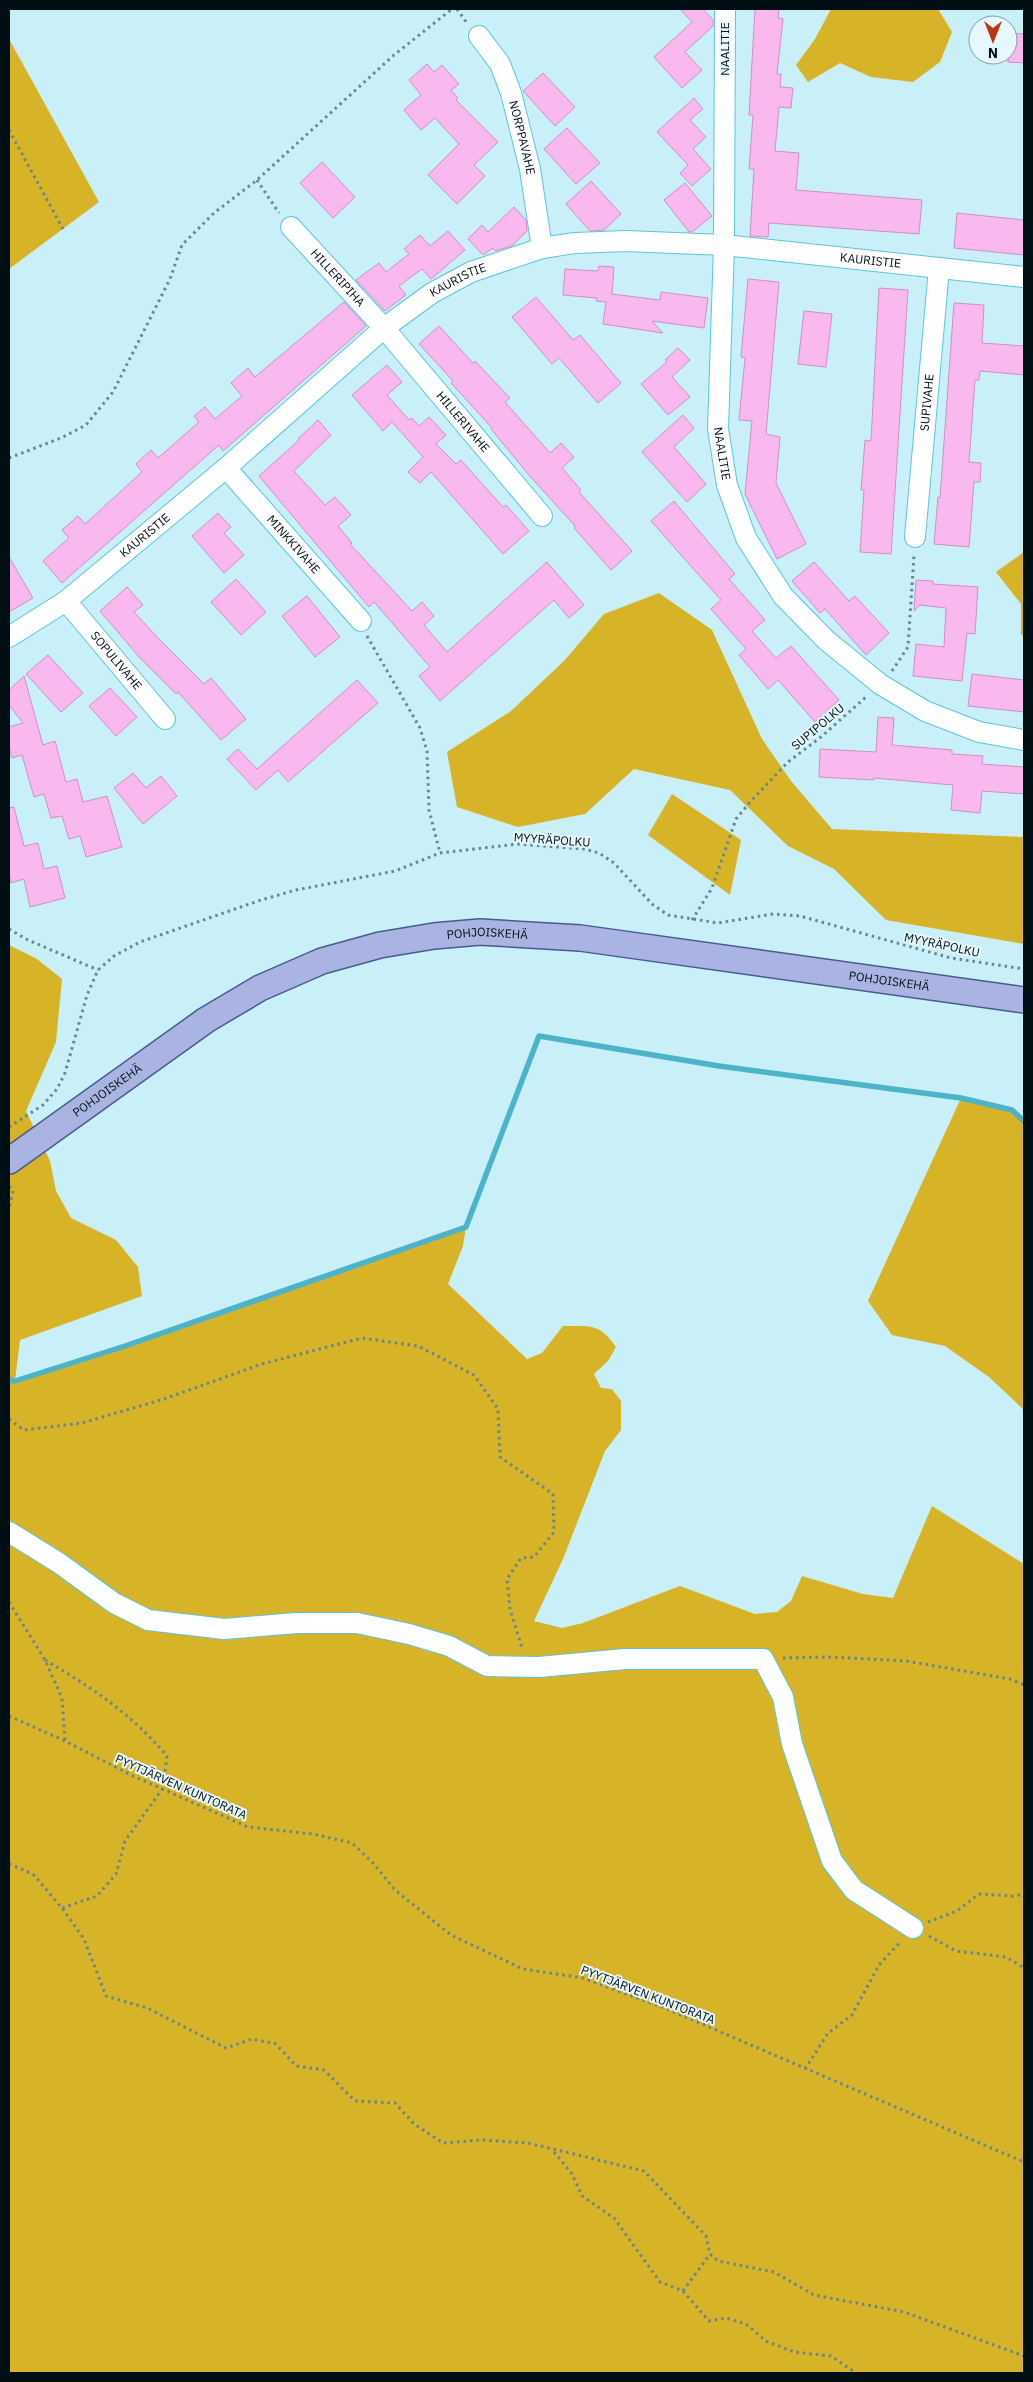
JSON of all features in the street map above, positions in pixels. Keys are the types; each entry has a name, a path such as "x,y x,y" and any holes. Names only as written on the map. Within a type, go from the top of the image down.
{"main road":[{"name":"POHJOISKEHÄ","path":"9,1161 206,1020 260,988 322,961 380,945 434,936 480,932 580,938 1024,1000"}],"street":[{"name":"NAALITIE","path":"725,9 724,245 718,428 727,485 746,538 783,596 826,640 880,684 925,712 979,732 1024,740"},
{"name":"NORPPAVAHE","path":"479,36 500,64 511,93 530,169 542,248"},
{"name":"HILLERIPIHA","path":"291,227 384,328"},
{"name":"KAURISTIE","path":"9,637 66,602 226,468 384,328 432,293 471,272 542,248 575,243 626,241 724,245 1024,277"},
{"name":"SUPIVAHE","path":"915,537 938,268"},
{"name":"HILLERIVAHE","path":"384,328 542,516"},
{"name":"MINKKIVAHE","path":"226,468 361,622"},
{"name":"SOPULIVAHE","path":"66,602 165,719"},
{"path":"9,1532 59,1563 114,1603 148,1620 224,1628 297,1623 357,1623 409,1634 449,1646 487,1666 528,1667 626,1659 763,1659 782,1697 792,1744 832,1861 854,1890 914,1928"}],"path":[{"path":"9,458 61,438 86,425 113,392 170,279 182,245 214,213 256,180 394,55 452,9"},
{"path":"9,130 63,228"},
{"path":"256,180 269,201 291,227"},
{"name":"SUPIPOLKU","path":"692,920 712,888 736,819 750,801 788,762 821,737 880,684 898,664 908,647 915,537"},
{"path":"361,622 371,646 410,707 420,728 427,750 429,810 440,853"},
{"name":"MYYRÄPOLKU","path":"98,970 114,956 140,942 261,900 296,890 395,871 440,853 517,844 584,849 599,853 614,863 638,891 668,915 718,923 773,914 800,916 951,958 1024,969"},
{"path":"9,929 28,940 98,970 87,995 65,1073 57,1089 43,1105 9,1127"},
{"path":"9,1186 13,1192 9,1210"},
{"path":"9,1419 24,1430 82,1423 164,1399 262,1364 362,1338 418,1346 474,1375 498,1409 500,1457 554,1494 554,1532 534,1557 521,1558 507,1579 510,1610 528,1667"},
{"path":"9,1602 45,1660 62,1698 65,1741"},
{"path":"763,1659 830,1656 906,1661 1010,1679 1024,1685"},
{"path":"45,1660 94,1688 143,1727 167,1756 163,1788 124,1841 116,1874 97,1896 62,1908"},
{"name":"PYYTJÄRVEN KUNTORATA","path":"9,1716 65,1741 131,1776 163,1788 248,1827 313,1834 352,1843 373,1863 395,1890 451,1935 523,1969 583,1978 630,1995 1024,2162"},
{"path":"9,1864 33,1874 62,1908 84,1940 106,1996 147,2008 226,2048 252,2039 276,2044 296,2066 324,2070 355,2101 394,2103 414,2124 443,2143 481,2140 528,2143 554,2151 644,2171 706,2236 710,2254 718,2262 774,2272 814,2295 904,2312 1024,2356"},
{"path":"805,2069 828,2033 852,2015 880,1965 914,1928 957,1911 979,1894 1013,1896 1024,1894"},
{"path":"914,1928 956,1951 1006,1957 1024,1968"},
{"path":"554,2151 572,2174 582,2196 614,2218 660,2282 682,2291 709,2321 726,2318 746,2324 766,2341 794,2352 831,2356 856,2373"},
{"path":"682,2291 710,2254"}],"shaded area":[{"path":"831,9 938,9 952,32 940,62 913,82 871,77 840,63 808,82 796,65 815,39"},
{"path":"9,39 99,202 9,269"},
{"path":"1024,552 1024,637 1021,634 1021,604 996,572"},
{"path":"659,593 712,630 762,739 791,781 832,829 1024,837 1024,944 886,920 834,869 788,846 730,790 634,769 585,814 518,827 457,807 447,752 511,711 564,661 604,614"},
{"path":"672,794 741,840 730,895 648,835"},
{"path":"9,945 37,959 62,979 56,1042 26,1111 50,1161 56,1191 71,1218 116,1240 138,1267 142,1296 20,1340 15,1381 125,1346 466,1227 463,1246 448,1284 527,1359 542,1353 563,1326 587,1326 594,1328 605,1334 616,1347 608,1361 594,1374 601,1388 612,1389 621,1401 621,1430 605,1451 563,1559 534,1621 562,1628 583,1623 680,1586 755,1614 777,1612 791,1601 802,1576 863,1594 893,1598 932,1506 1024,1564 1024,2373 9,2373"},
{"path":"961,1098 1012,1110 1024,1121 1024,1410 989,1377 945,1346 892,1335 868,1301"}],"building":[{"path":"680,9 703,9 713,20 713,26 685,52 702,70 682,88 654,57 692,22"},
{"path":"755,9 779,9 778,18 783,19 777,74 781,74 780,87 793,88 791,108 779,107 775,151 799,153 796,190 922,200 919,234 769,223 768,237 750,236 754,169 749,169 753,115 749,115"},
{"path":"1018,34 1024,34 1024,63 1018,63"},
{"path":"427,64 434,72 442,65 459,84 451,90 458,98 456,100 498,142 474,165 485,176 457,204 428,175 459,144 435,118 421,130 404,110 421,95 409,80"},
{"path":"543,73 575,107 555,126 523,91"},
{"path":"694,98 703,109 690,120 706,137 693,149 711,169 692,186 680,173 688,165 657,132"},
{"path":"567,128 600,163 576,184 544,149"},
{"path":"322,162 355,197 333,218 300,183"},
{"path":"591,181 621,214 604,230 590,231 566,204"},
{"path":"685,183 712,216 692,232 689,232 664,200"},
{"path":"514,207 526,220 527,231 512,246 495,251 493,248 483,255 468,239 482,225 488,232"},
{"path":"957,213 1024,220 1024,255 954,248"},
{"path":"448,231 465,250 431,279 422,269 399,286 406,295 385,311 356,280 379,263 386,272 409,254 404,249 420,235 430,246"},
{"path":"599,266 614,267 612,294 660,300 661,292 708,298 704,328 652,321 663,333 603,324 606,302 596,301 597,298 563,295 565,269 598,271"},
{"path":"748,279 779,282 766,434 780,437 776,483 806,544 777,559 745,494 752,421 739,420 745,358 741,357"},
{"path":"879,288 908,290 891,554 860,552 864,490 861,490 865,440 871,441"},
{"path":"536,297 573,340 580,335 621,383 598,403 559,358 552,364 512,317"},
{"path":"344,302 366,326 223,451 219,445 62,583 43,561 69,538 62,530 78,516 85,524 142,472 136,464 151,450 158,458 199,422 194,416 205,407 215,419 242,396 231,383 248,368 255,377"},
{"path":"954,303 984,305 982,343 1024,346 1024,375 980,371 979,380 975,380 969,462 981,463 980,482 974,482 969,547 934,544 938,497 940,498"},
{"path":"804,311 832,314 826,367 798,364"},
{"path":"439,326 473,363 475,361 510,398 505,402 550,453 561,443 574,457 562,468 581,490 579,492 632,551 611,570 574,528 575,526 528,474 492,428 451,383 453,381 419,344"},
{"path":"678,348 690,360 672,377 690,397 668,415 641,384 667,362 665,360"},
{"path":"387,365 402,382 387,395 409,420 412,418 419,426 429,417 446,435 436,444 456,464 461,460 503,507 506,505 529,531 503,554 431,472 420,483 408,472 423,457 392,422 383,431 352,395"},
{"path":"683,415 694,428 674,447 706,484 687,502 642,452"},
{"path":"318,420 331,435 294,471 325,505 335,497 351,515 338,526 352,543 350,544 412,611 422,602 434,616 424,625 447,652 547,562 584,605 569,618 554,600 440,701 419,676 430,667 374,602 369,607 259,476"},
{"path":"674,501 735,574 729,579 765,620 752,631 776,658 791,646 839,700 815,722 778,680 768,689 739,655 746,649 711,609 721,600 651,521"},
{"path":"218,513 231,527 224,533 244,555 224,573 192,536"},
{"path":"9,557 33,598 9,612"},
{"path":"814,562 849,601 855,596 889,633 866,655 825,609 820,613 792,581"},
{"path":"236,579 266,612 241,635 211,602"},
{"path":"916,580 933,581 933,584 978,587 975,634 967,633 962,681 913,676 916,644 944,647 946,608 920,605 914,611"},
{"path":"127,587 143,605 134,612 204,684 211,678 246,719 221,740 178,692 176,694 140,658 100,611"},
{"path":"307,596 340,637 315,657 282,616"},
{"path":"48,655 83,693 61,712 26,674"},
{"path":"972,674 1024,680 1024,712 968,706"},
{"path":"24,676 43,745 55,741 66,782 77,779 83,802 107,796 122,847 86,857 80,836 69,839 62,816 51,818 44,794 34,797 22,755 12,758 9,747 9,727 23,723 9,705 9,690"},
{"path":"357,680 378,703 288,782 278,770 256,790 227,759 238,749 257,769"},
{"path":"110,688 137,717 116,736 89,706"},
{"path":"878,717 894,718 892,745 952,750 952,754 983,756 982,764 1024,767 1024,794 982,791 980,813 951,810 953,785 874,778 874,780 819,777 820,749 876,752"},
{"path":"133,773 146,788 161,776 177,796 143,824 114,788"},
{"path":"14,807 24,846 38,843 44,869 57,866 65,898 30,907 24,879 11,883 9,874 9,808"}],"waterway":[{"path":"9,1380 15,1381 125,1346 466,1227 539,1036 719,1066 961,1098 1012,1110 1024,1121"}]}
